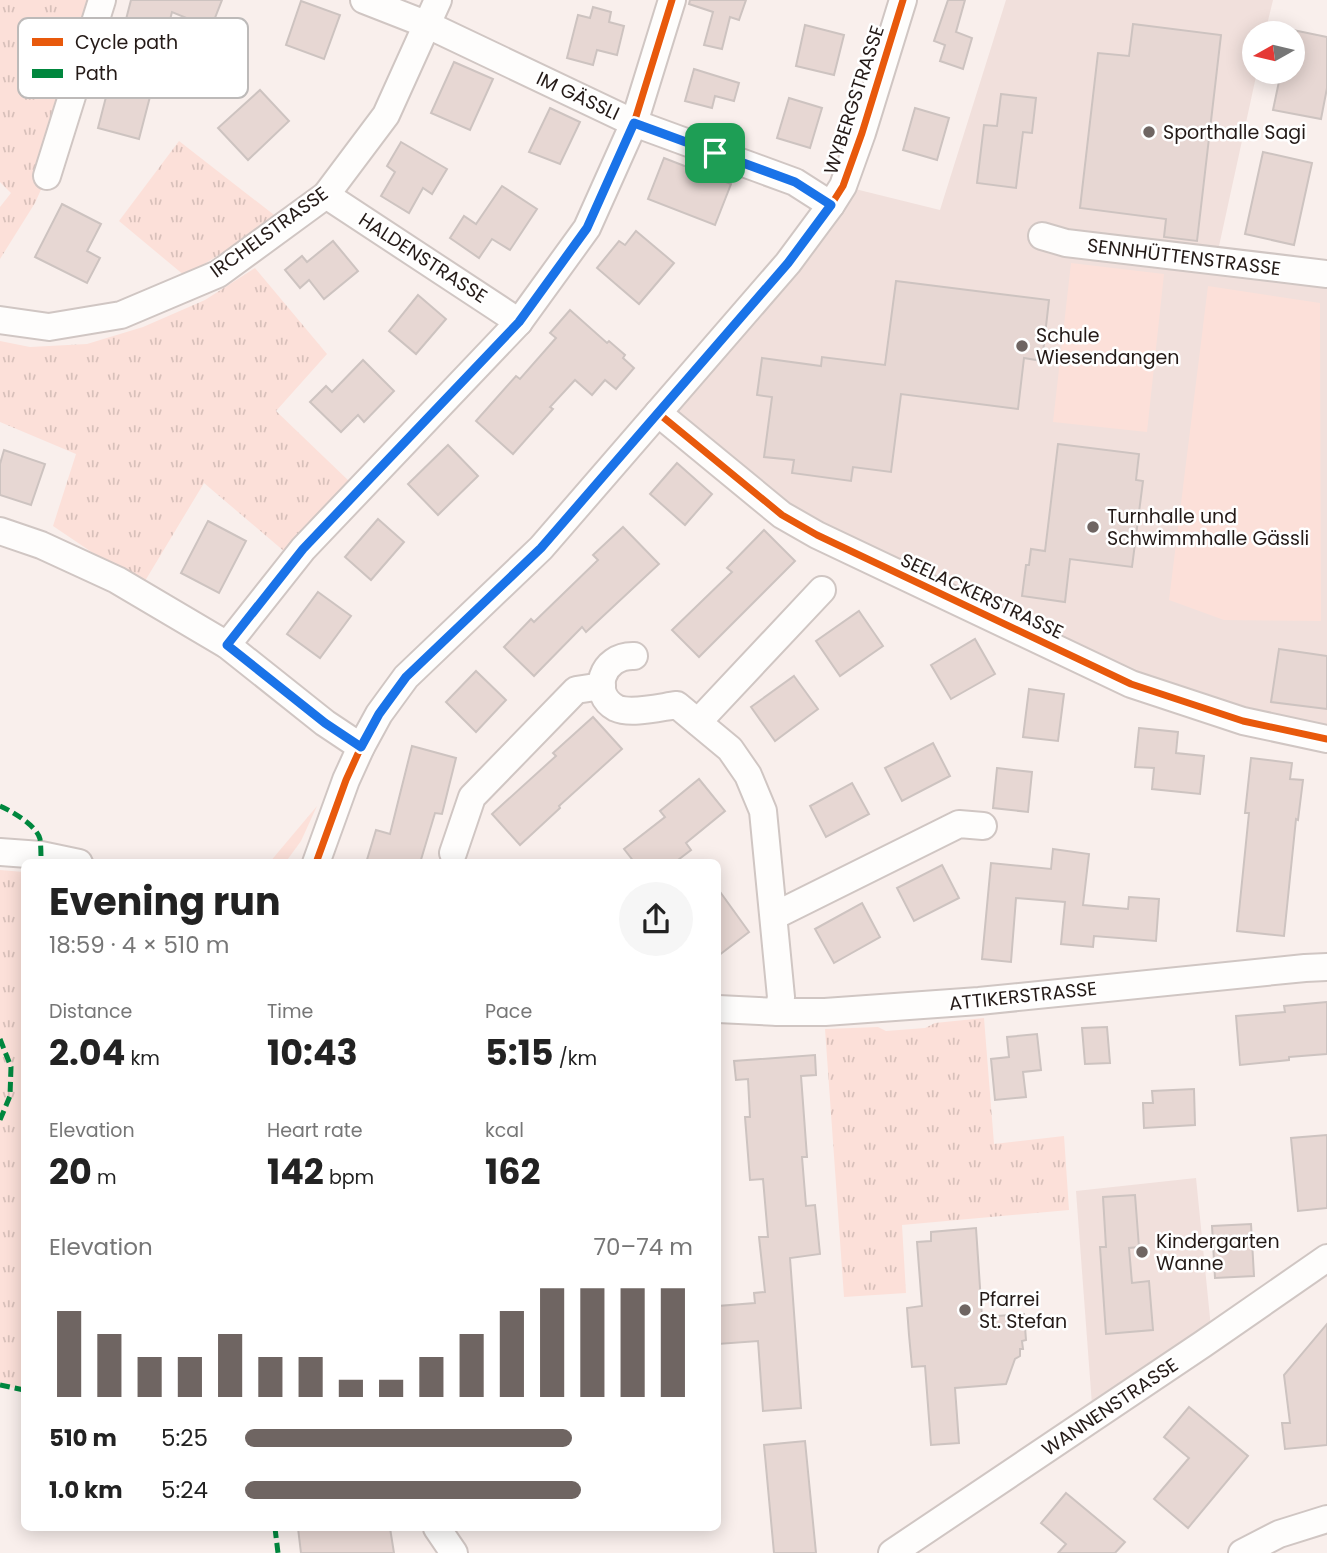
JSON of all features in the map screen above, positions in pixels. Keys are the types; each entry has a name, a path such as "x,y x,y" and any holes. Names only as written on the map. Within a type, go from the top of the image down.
{"street":[{"path":"96,18 102,0"},
{"name":"IM GÄSSLI","path":"364,0 428,25 634,123 795,182 831,205"},
{"name":"IRCHELSTRASSE","path":"0,320 50,327 121,315 218,274 326,195 386,115 438,0"},
{"path":"227,645 303,549 519,322 587,228 634,123 672,0"},
{"name":"WYBERGSTRASSE","path":"317,859 361,747 379,714 406,677 541,548 788,263 831,205 843,186 862,133 903,0"},
{"path":"47,176 71,98"},
{"name":"HALDENSTRASSE","path":"326,195 519,322"},
{"name":"SENNHÜTTENSTRASSE","path":"1042,236 1066,243 1327,274"},
{"name":"SEELACKERSTRASSE","path":"659,413 782,515 817,535 1131,684 1243,721 1327,739"},
{"path":"0,531 41,545 117,580 227,645 325,723 361,747"},
{"path":"698,722 822,590"},
{"path":"634,656 626,656 611,663 605,670 602,687 610,703 626,710 677,705 730,749 748,775 763,811 781,997 778,1012"},
{"path":"453,853 472,797 576,690 602,687"},
{"path":"774,916 960,824 983,826"},
{"path":"0,852 60,859"},
{"name":"ATTIKERSTRASSE","path":"721,1009 825,1012 979,1001 1327,967"},
{"name":"WANNENSTRASSE","path":"892,1553 1327,1258"},
{"path":"1242,1553 1279,1534 1327,1519"},
{"path":"439,1531 454,1553"}],"shaded area":[{"name":"Schule Wiesendangen","path":"1006,0 1273,0 1268,21 1242,21 1242,84 1254,84 1216,260 1327,279 1327,730 1241,712 1131,676 817,535 658,413 843,186 940,210"},
{"name":"Kindergarten Wanne","path":"1196,1178 1212,1338 1093,1418 1076,1191"}],"green space":[{"path":"0,0 102,0 96,18 18,18 18,98 71,98 47,176 35,203 0,259 0,207 11,193 0,182"},
{"path":"179,141 278,218 185,276 119,221"},
{"path":"1071,263 1164,274 1147,432 1053,422"},
{"path":"255,268 327,354 276,411 350,482 285,552 204,483 142,586 53,526 76,454 0,422 0,341 30,347 87,344 143,327 205,300"},
{"path":"1208,286 1320,303 1321,621 1224,620 1169,600"},
{"path":"317,806 301,841 288,859 272,859"},
{"path":"0,870 21,872 21,1389 0,1385"},
{"path":"984,1018 994,1144 1064,1136 1069,1210 902,1225 906,1293 844,1297 825,1029 878,1027 886,1031 925,1028 935,1023"}],"building":[{"path":"131,0 222,0 215,18 187,18 172,12 170,18 126,18"},
{"path":"690,0 746,0 739,20 730,17 722,49 704,45 713,12 689,4"},
{"path":"948,0 965,0 956,32 972,38 963,69 940,61 945,45 934,41"},
{"path":"301,1 340,15 324,59 286,45"},
{"path":"593,7 611,12 609,22 624,26 617,55 597,50 593,65 567,58 578,15 590,18"},
{"name":"Sporthalle Sagi","path":"1133,24 1221,35 1197,241 1164,237 1166,219 1080,208 1098,53 1129,56"},
{"path":"805,25 844,35 834,75 796,66"},
{"path":"1306,33 1327,37 1327,88 1321,119 1273,110 1278,84 1306,84"},
{"path":"454,62 493,79 470,130 431,113"},
{"path":"694,69 739,83 734,101 715,96 712,108 685,101"},
{"path":"260,90 289,121 248,160 218,128"},
{"path":"1001,94 1036,98 1032,133 1023,132 1016,188 977,183 984,125 997,126"},
{"path":"106,98 150,98 139,139 98,128"},
{"path":"789,98 822,108 810,148 777,138"},
{"path":"550,108 580,122 560,164 529,152"},
{"path":"915,108 949,118 937,160 903,150"},
{"path":"401,142 447,169 432,194 423,188 409,213 381,196 395,172 387,166"},
{"path":"1263,152 1312,163 1294,245 1245,234"},
{"path":"664,158 731,184 715,225 648,199"},
{"path":"502,186 537,209 510,250 492,239 479,258 450,238 464,216 476,224"},
{"path":"62,204 101,224 87,251 100,258 87,283 35,257"},
{"path":"636,231 674,263 639,304 597,268 619,241 625,245"},
{"path":"333,241 358,271 324,299 309,280 300,288 285,270 302,256 307,262"},
{"path":"896,281 1049,300 1042,361 1024,358 1018,409 901,394 891,472 853,467 851,481 792,473 794,460 764,457 772,397 757,395 762,358 821,366 822,357 885,365"},
{"path":"418,295 446,319 416,354 389,331"},
{"path":"570,310 607,343 609,341 625,355 623,358 634,368 616,389 605,380 592,395 575,380 513,454 476,421 516,376 520,379 556,338 550,333"},
{"path":"363,360 394,391 364,422 358,415 341,432 310,402 326,386 332,392"},
{"name":"Turnhalle und Schwimmhalle Gässli","path":"1058,444 1139,454 1136,480 1143,481 1132,567 1070,559 1065,602 1022,596 1031,549 1045,551"},
{"path":"448,445 478,476 438,515 408,484"},
{"path":"4,450 45,464 31,505 0,495 0,464"},
{"path":"677,463 712,494 685,525 650,494"},
{"path":"378,519 404,542 371,580 345,557"},
{"path":"208,521 246,541 219,593 181,573"},
{"path":"623,527 659,564 586,632 582,627 534,676 504,647 531,619 534,622 598,560 593,555"},
{"path":"764,530 795,561 699,657 672,630 732,572 727,568"},
{"path":"318,592 351,616 320,658 287,634"},
{"path":"859,611 883,646 840,676 816,641"},
{"path":"975,639 995,674 951,699 931,665"},
{"path":"1279,649 1327,656 1327,709 1271,702"},
{"path":"476,671 506,700 476,732 446,702"},
{"path":"794,676 818,709 775,741 751,707"},
{"path":"1029,689 1064,694 1058,741 1023,737"},
{"path":"593,717 622,749 520,845 492,814 556,756 553,753"},
{"path":"1139,728 1178,732 1176,753 1204,756 1200,794 1152,789 1154,768 1135,767"},
{"path":"933,743 950,776 902,801 885,768"},
{"path":"412,746 456,758 442,814 435,813 421,859 367,859 376,830 390,834"},
{"path":"1251,758 1292,763 1290,779 1303,780 1298,820 1296,819 1284,936 1237,931 1249,813 1245,813"},
{"path":"997,768 1032,772 1028,812 993,808"},
{"path":"699,779 725,811 686,843 691,850 679,859 632,859 624,849 665,817 660,811"},
{"path":"852,783 869,814 826,837 810,806"},
{"path":"1053,849 1089,854 1083,905 1128,909 1129,897 1159,899 1156,941 1094,936 1093,947 1061,944 1065,902 1016,898 1011,962 982,959 991,863 1051,869"},
{"path":"942,865 959,898 914,921 897,888"},
{"path":"721,893 749,932 721,954"},
{"path":"862,903 880,937 834,963 815,929"},
{"path":"1327,1002 1327,1054 1240,1065 1236,1016 1285,1012 1284,1006"},
{"path":"1107,1027 1110,1063 1085,1064 1082,1028"},
{"path":"1037,1034 1041,1070 1023,1072 1026,1097 995,1100 991,1059 1009,1057 1007,1037"},
{"path":"815,1055 816,1075 801,1076 807,1157 802,1157 806,1206 815,1205 820,1254 790,1258 801,1408 763,1411 758,1341 721,1344 721,1306 755,1303 754,1293 765,1292 759,1237 768,1237 763,1179 750,1180 745,1117 750,1117 748,1079 736,1080 734,1061"},
{"path":"1194,1089 1195,1125 1144,1128 1143,1103 1153,1103 1152,1091"},
{"path":"1327,1135 1327,1208 1298,1211 1291,1138"},
{"path":"1135,1195 1139,1247 1129,1248 1132,1283 1149,1281 1153,1330 1106,1334 1100,1247 1106,1247 1103,1197"},
{"path":"1251,1224 1254,1276 1215,1278 1212,1226"},
{"name":"Pfarrei St. Stefan","path":"976,1228 982,1317 1024,1314 1026,1340 1022,1341 1023,1349 1020,1349 1020,1356 1015,1359 1006,1384 955,1388 959,1443 931,1445 925,1366 912,1367 907,1308 922,1306 917,1242 931,1241 931,1232"},
{"path":"1327,1324 1327,1445 1285,1449 1282,1423 1290,1423 1284,1375"},
{"path":"1189,1407 1248,1456 1188,1528 1154,1499 1189,1458 1164,1437"},
{"path":"805,1441 816,1553 774,1553 764,1445"},
{"path":"1066,1493 1125,1542 1115,1553 1058,1553 1066,1544 1041,1523"},
{"path":"298,1531 390,1531 394,1553 301,1553"}],"marked path":[{"path":"0,806 11,811 38,834 41,859"},
{"path":"0,1039 11,1067 10,1096 0,1120"},
{"path":"0,1385 21,1389"},
{"path":"275,1531 278,1553"}],"cycle path":[{"path":"227,645 303,549 519,322 587,228 634,123 672,0"},
{"path":"317,859 361,747 379,714 406,677 541,548 788,263 831,205 843,186 862,133 903,0"},
{"path":"658,413 782,515 817,535 1131,684 1243,721 1327,739"}],"place":[{"name":"Sporthalle Sagi","path":"1149,132"},
{"name":"Schule Wiesendangen","path":"1022,346"},
{"name":"Turnhalle und Schwimmhalle Gässli","path":"1093,527"},
{"name":"Kindergarten Wanne","path":"1142,1252"},
{"name":"Pfarrei St. Stefan","path":"965,1310"}],"route":[{"path":"634,123 715,153 795,182 831,205 788,263 541,548 406,677 379,714 361,747 325,723 227,645 303,549 519,322 587,228 634,123"}]}
